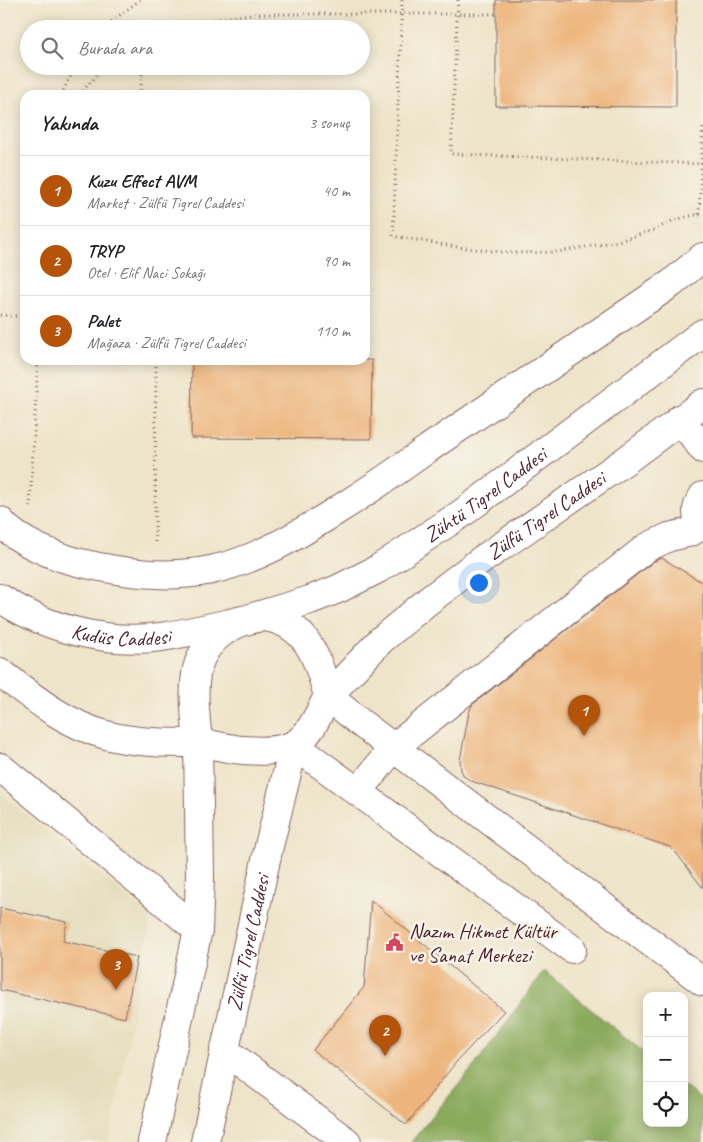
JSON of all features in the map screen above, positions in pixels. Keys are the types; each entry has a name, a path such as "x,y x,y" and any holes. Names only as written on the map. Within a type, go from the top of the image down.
{"main road":[{"path":"0,521 28,542 44,551 70,560 123,571 155,575 184,574 211,570 244,561 300,534 369,490 672,283 703,257"},
{"name":"Zühtü Tigrel Caddesi","path":"247,619 310,600 338,589 378,569 461,514 703,333"},
{"name":"Zülfü Tigrel Caddesi","path":"328,696 381,640 428,601 483,559 626,462 703,402"},
{"path":"680,419 703,449"},
{"path":"358,792 393,748 646,548 669,536 691,532 702,526 697,516 697,506 703,496"},
{"name":"Kudüs Caddesi","path":"0,598 18,610 51,624 86,634 124,638 162,637 247,619"},
{"path":"152,1142 198,930 200,876 198,743 195,710 197,668 203,655 215,639 231,626 247,619 274,618 292,627 306,640 316,656 328,696 393,748 703,982"},
{"path":"0,672 32,698 62,717 105,735 140,741 209,744 244,750 269,750 294,745 306,734 328,696"},
{"path":"294,745 572,949"},
{"name":"Zülfü Tigrel Caddesi","path":"205,1142 269,846 294,745"},
{"path":"0,767 198,930"},
{"path":"224,1050 347,1142"}],"path":[{"path":"113,20 140,0"},
{"path":"402,0 393,236 457,248 510,253 558,252 619,241 654,230 674,220 698,214 703,217"},
{"path":"458,0 451,154 701,164"},
{"path":"208,20 251,14 496,14"},
{"path":"63,90 71,75"},
{"path":"84,90 97,75"},
{"path":"141,90 142,75"},
{"path":"698,214 703,127"},
{"path":"0,315 20,317"},
{"path":"28,542 38,365"},
{"path":"155,575 156,365"}],"shaded area":[{"path":"0,793 151,917 109,1142 0,1142"}],"green space":[{"path":"544,971 643,1052 643,1127 688,1127 688,1089 703,1101 703,1142 411,1142 475,1065"}],"building":[{"path":"496,0 676,0 676,107 496,106"},
{"path":"370,360 372,360 371,439 191,438 192,365 370,365"},
{"path":"662,558 703,583 703,888 670,847 471,781 464,776 461,770 460,760 472,705 654,561"},
{"path":"371,900 504,1011 457,1061 406,1125 313,1050 364,987"},
{"path":"0,908 67,922 63,941 137,957 125,1018 0,990"}],"place":[{"name":"Kuzu Effect AVM","path":"584,736"},
{"name":"Nazım Hikmet Kültür ve Sanat Merkezi","path":"395,943"},
{"name":"Palet","path":"116,990"},
{"name":"TRYP","path":"385,1056"}]}
